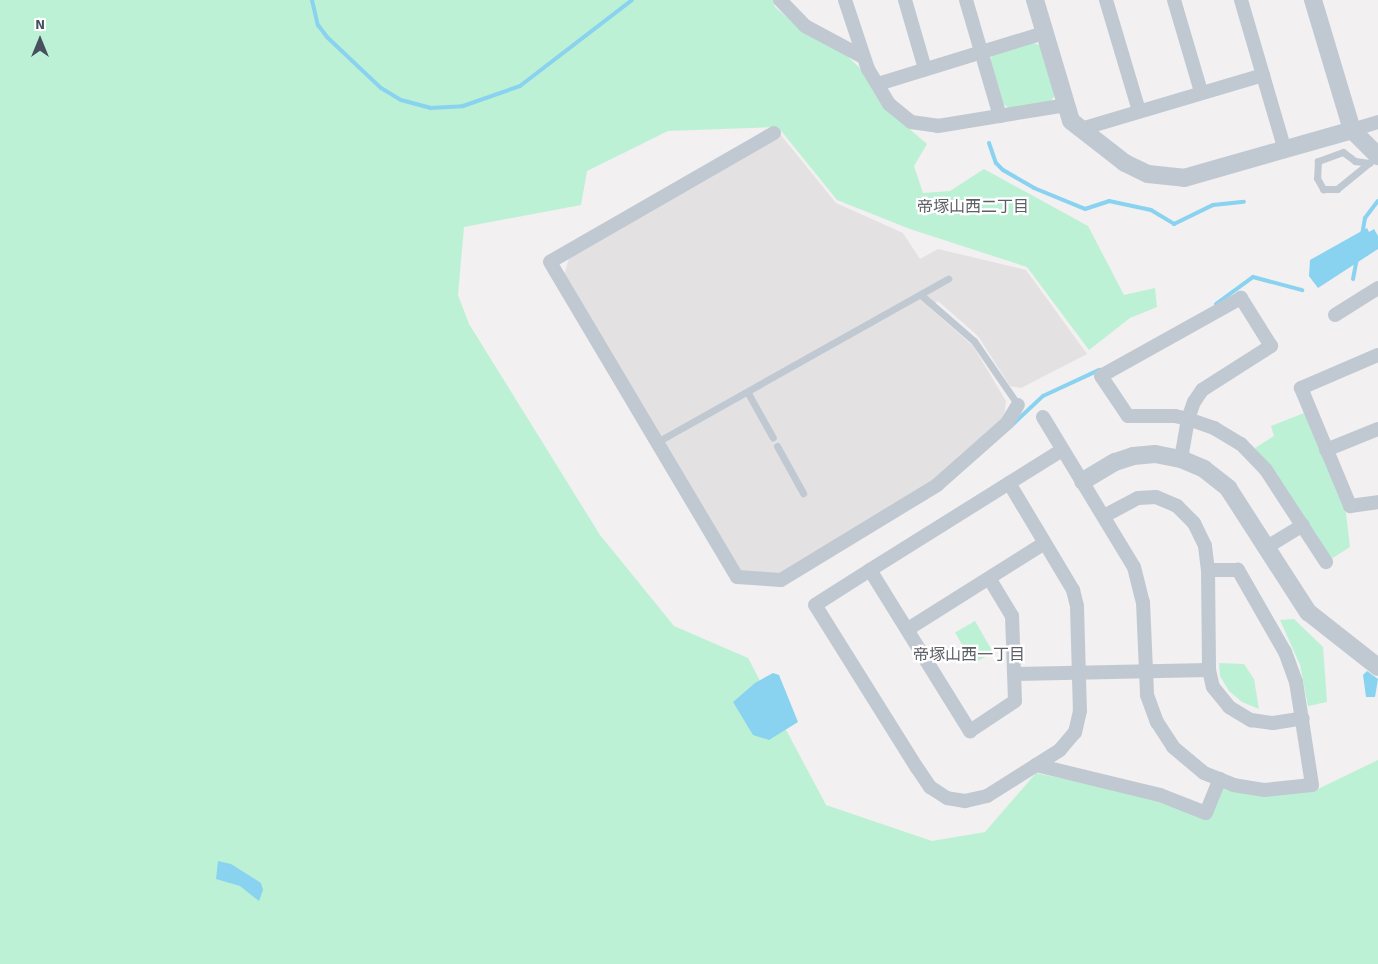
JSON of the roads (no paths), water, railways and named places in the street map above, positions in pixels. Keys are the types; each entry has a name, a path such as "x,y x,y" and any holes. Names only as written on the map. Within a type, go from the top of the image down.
{"street":[{"path":"780,0 805,26 863,57"},
{"path":"846,0 863,57 878,84 901,116 924,126 1066,105"},
{"path":"905,0 926,69"},
{"path":"966,0 1000,116"},
{"path":"1035,0 1071,121 1125,163 1148,174 1169,179 1200,174 1378,122"},
{"path":"1106,0 1139,111"},
{"path":"1174,0 1202,92"},
{"path":"1241,0 1285,150"},
{"path":"1313,0 1352,130 1375,158"},
{"path":"878,84 1044,32"},
{"path":"1081,129 1263,75"},
{"path":"774,133 550,262 737,577 781,580 938,485 1007,424 1018,405"},
{"path":"1334,315 1378,288"},
{"path":"1180,458 1188,420 1194,402 1202,390 1271,346 1241,298 1102,376 1128,416 1175,416 1188,420 1214,428 1241,444 1266,470 1326,562"},
{"path":"1378,355 1301,388 1350,506 1378,502"},
{"path":"1043,418 1134,567 1140,584 1147,695 1157,722 1173,747 1204,772 1233,786 1264,790 1312,785 1296,682 1285,652 1238,570 1208,570"},
{"path":"1326,450 1378,429"},
{"path":"1009,484 1043,544 1073,590 1078,606 1080,711 1075,732 1060,750 987,796 965,801 947,798 930,787 816,605 1062,450"},
{"path":"1082,481 1114,462 1133,456 1155,454 1180,458 1204,468 1228,488 1308,612 1378,667"},
{"path":"1104,516 1138,498 1156,497 1177,506 1194,522 1205,546 1208,570 1208,670 1214,687 1229,707 1251,720 1273,724 1303,718"},
{"path":"1267,547 1303,525"},
{"path":"908,629 1043,544"},
{"path":"870,570 970,731 1015,701 1012,616 989,578"},
{"path":"1014,674 1208,670"},
{"path":"1036,765 1160,795 1206,813 1220,780"}],"lane":[{"path":"1343,152 1355,161 1375,158 1337,189 1324,189 1317,178 1318,161 1343,152"},
{"path":"657,442 748,393 948,279"},
{"path":"921,295 974,341 1018,405"},
{"path":"748,393 773,438"},
{"path":"777,446 803,493"}],"water":[{"path":"1367,228 1369,232 1374,229 1378,236 1378,249 1318,288 1309,276 1310,260"},
{"path":"1367,671 1378,679 1375,697 1366,697 1363,675"},
{"path":"773,673 779,675 798,722 769,740 753,735 733,702 755,683"},
{"path":"218,861 231,864 261,883 263,890 259,901 240,886 216,879"}],"waterway":[{"path":"312,0 318,25 327,37 381,88 401,100 430,108 463,106 520,86 632,0"},
{"path":"989,143 996,163 1003,170 1034,188 1085,209 1109,201 1151,210 1174,224 1213,205 1244,202"},
{"path":"1362,235 1365,218 1378,201"},
{"path":"1353,279 1357,259"},
{"path":"1216,304 1253,277 1302,290"},
{"path":"1011,426 1043,396 1099,370"}],"district":[{"name":"帝塚山西二丁目","path":"973,207"},
{"name":"帝塚山西一丁目","path":"969,655"}]}
